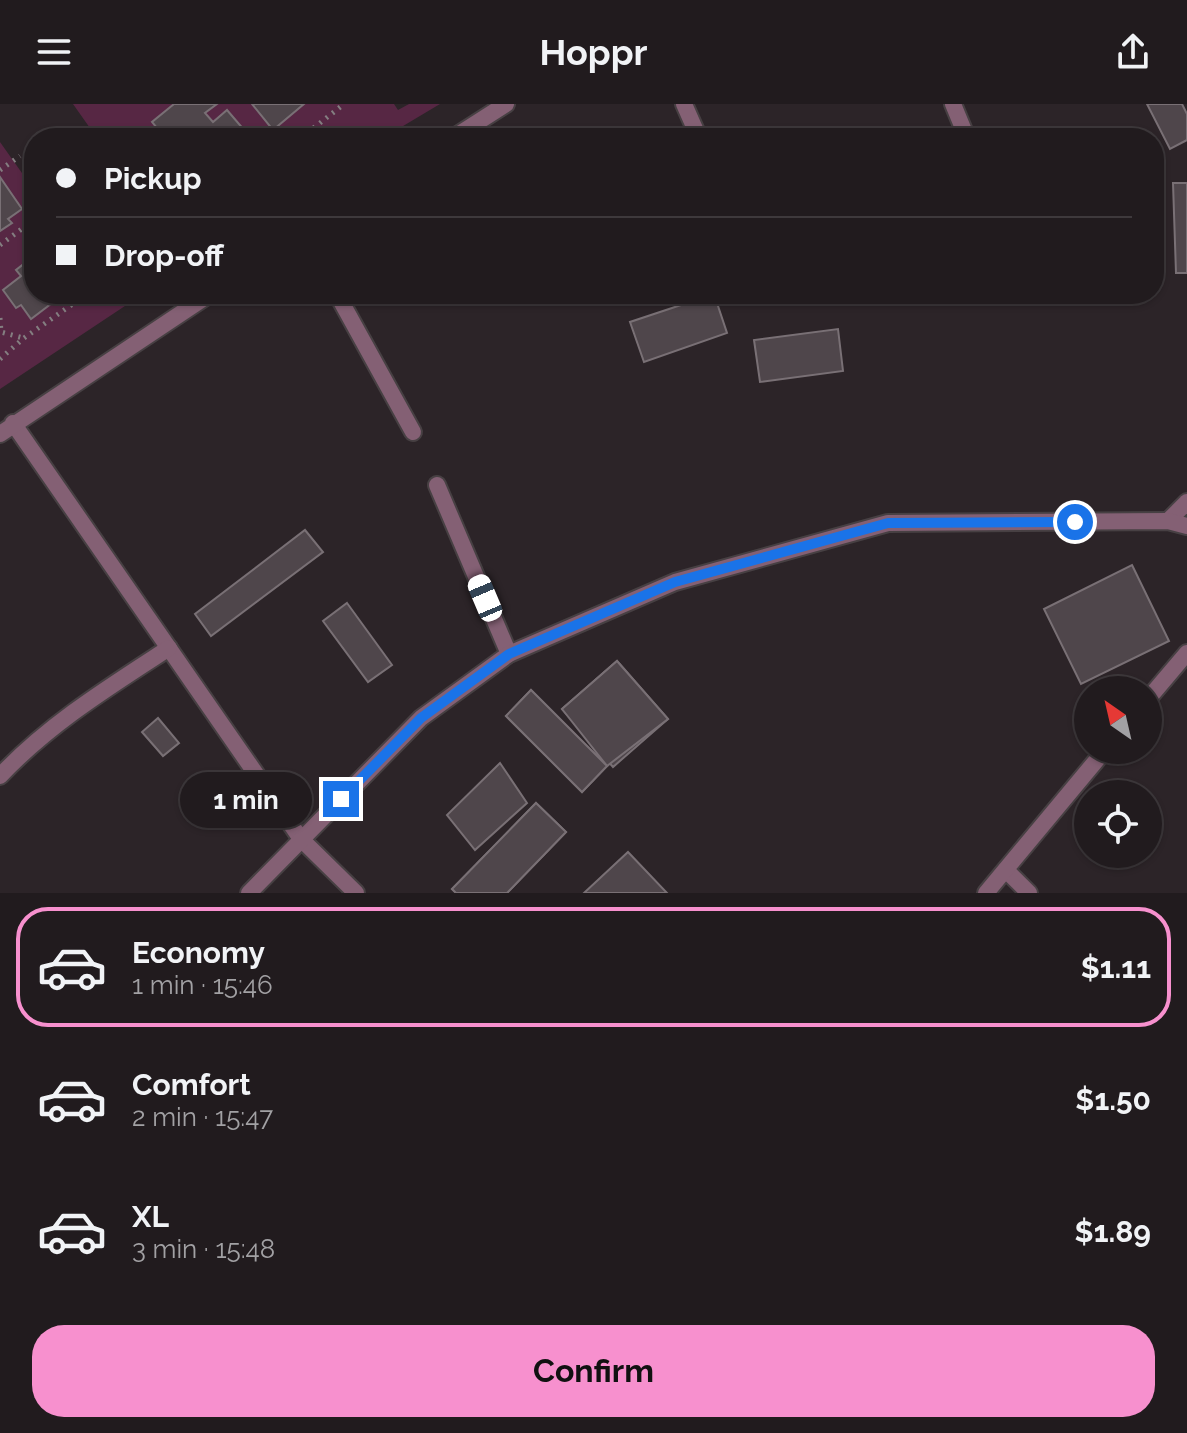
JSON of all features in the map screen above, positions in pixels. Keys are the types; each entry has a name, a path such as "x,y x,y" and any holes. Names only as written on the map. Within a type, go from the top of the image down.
{"street":[{"path":"469,128 506,104"},
{"path":"684,104 695,128"},
{"path":"953,104 963,128"},
{"path":"195,304 7,428 169,648 301,839 356,893"},
{"path":"343,304 413,432"},
{"path":"437,485 509,654"},
{"path":"1168,521 1187,502"},
{"path":"249,893 421,718 509,654 675,582 888,523 1168,521 1187,526"},
{"path":"0,776 26,749 57,724 169,648"},
{"path":"1162,682 1187,653"},
{"path":"986,893 1093,764"},
{"path":"1006,870 1029,893"}],"path":[{"path":"314,128 344,104"},
{"path":"0,170 20,156"},
{"path":"0,245 24,227"},
{"path":"0,359 73,304"},
{"path":"0,318 1,332 24,338"}],"shaded area":[{"path":"73,104 394,104 398,110 409,104 440,104 400,128 90,128"},
{"path":"0,142 24,176 24,304 128,304 0,389"}],"building":[{"path":"174,104 217,104 205,113 213,122 227,110 242,128 157,128 152,122"},
{"path":"252,104 304,104 275,128 271,128"},
{"path":"1147,104 1182,104 1187,114 1187,140 1170,149 1164,137 1164,128 1159,128"},
{"path":"0,177 22,209 8,219 12,223 0,231"},
{"path":"1173,183 1187,183 1187,273 1176,273"},
{"path":"24,264 24,304 51,304 31,319 21,305 16,308 3,290 21,276 16,270"},
{"path":"684,304 717,304 727,333 644,362 630,322"},
{"path":"838,329 843,371 760,382 754,340"},
{"path":"305,530 323,552 211,636 195,614"},
{"path":"1132,565 1169,641 1097,676 1077,676 1044,609"},
{"path":"347,603 392,665 368,682 323,621"},
{"path":"617,661 668,719 613,767 562,709"},
{"path":"617,661 668,719 607,766 562,709"},
{"path":"531,690 607,766 582,792 506,716"},
{"path":"531,690 607,766 582,792 506,716"},
{"path":"158,718 179,743 163,756 142,732"},
{"path":"500,763 527,803 475,850 447,815"},
{"path":"536,803 566,832 507,893 456,893 452,889"},
{"path":"536,803 566,832 507,893 456,893 452,889"},
{"path":"628,852 667,893 584,893"}],"route":[{"path":"341,799 421,718 509,654 675,582 888,523 1075,522"}]}
